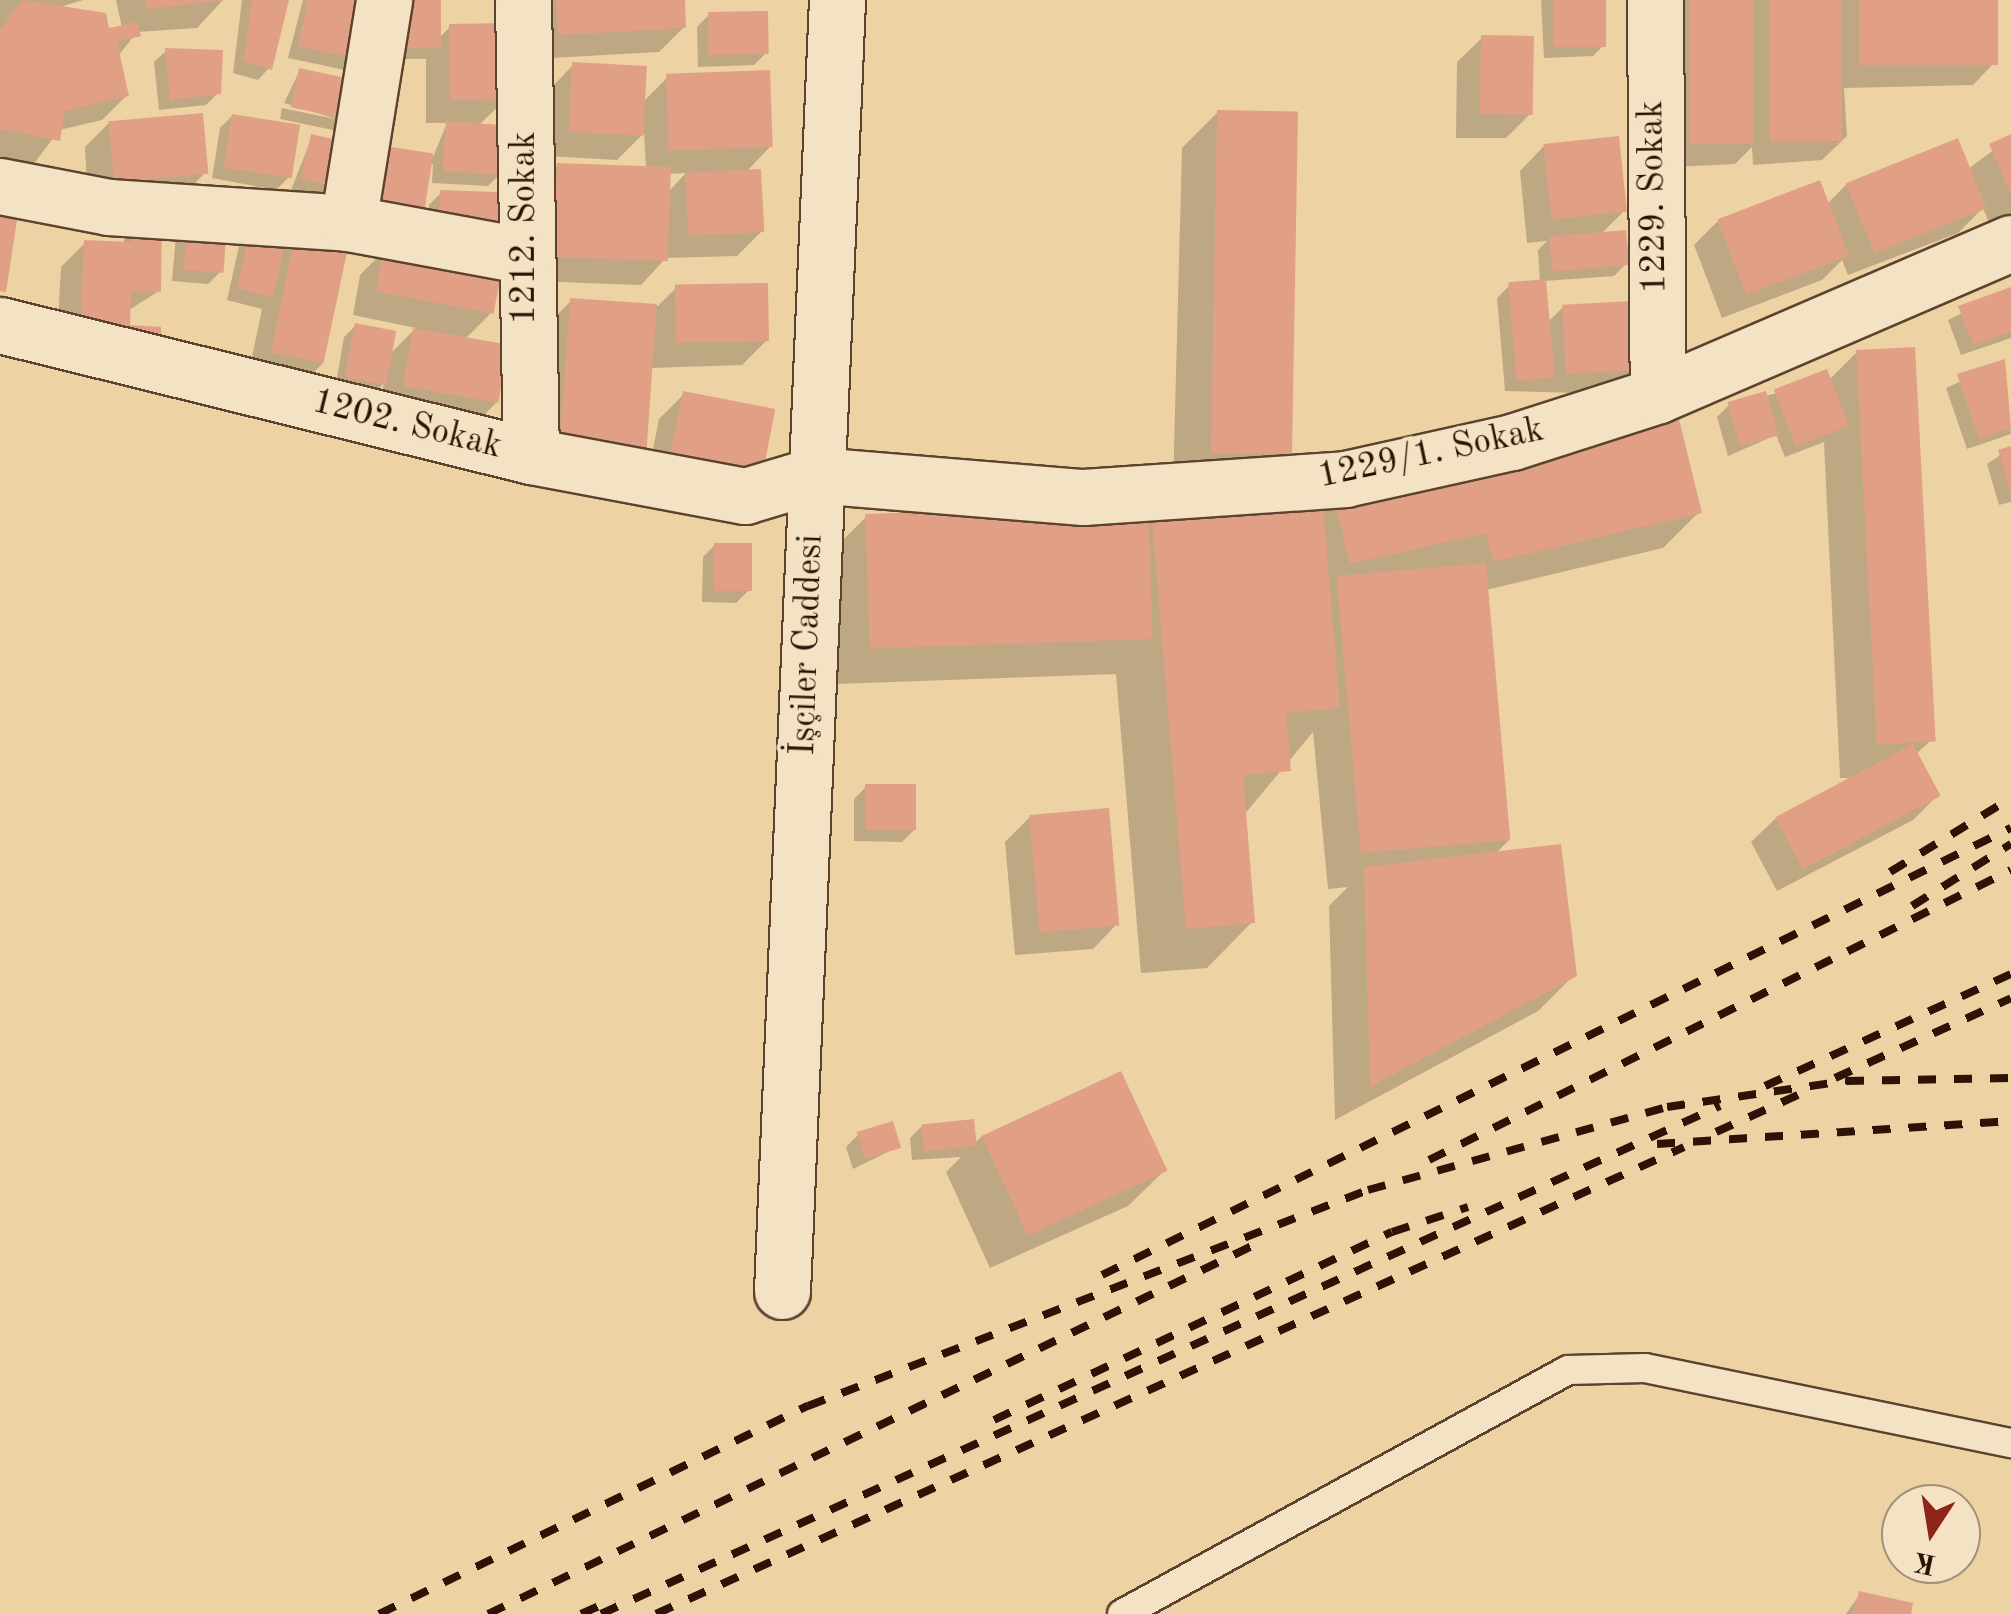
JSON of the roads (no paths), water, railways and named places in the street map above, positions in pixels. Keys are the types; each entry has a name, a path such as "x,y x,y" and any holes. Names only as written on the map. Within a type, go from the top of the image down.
{"street":[{"path":"348,223 384,0"},
{"name":"1212. Sokak","path":"523,0 521,254 531,456"},
{"name":"İşçiler Caddesi","path":"782,1290 837,0"},
{"name":"1229. Sokak","path":"1655,0 1658,394"},
{"path":"0,186 109,207 348,223 521,254"},
{"name":"1229/1. Sokak","path":"815,475 1083,497 1344,479 1512,442 1658,394 2011,243"},
{"name":"1202. Sokak","path":"0,325 531,456 745,496 815,475"}],"lane":[{"path":"1122,1614 1568,1370 1645,1368 2011,1443"}],"railway":[{"path":"1890,872 2011,798"},
{"path":"1102,1275 2011,828"},
{"path":"1912,906 2011,844"},
{"path":"1429,1160 2011,870"},
{"path":"1765,1086 2011,974"},
{"path":"1835,1078 2011,998"},
{"path":"379,1614 808,1406 1368,1190 1667,1107 1846,1081 2011,1078"},
{"path":"1716,1132 1798,1095"},
{"path":"601,1614 1720,1106"},
{"path":"1657,1144 2011,1121"},
{"path":"656,1614 1684,1147"},
{"path":"994,1420 1392,1232 1468,1207"},
{"path":"488,1614 1254,1245"},
{"path":"581,1614 614,1599"}]}
